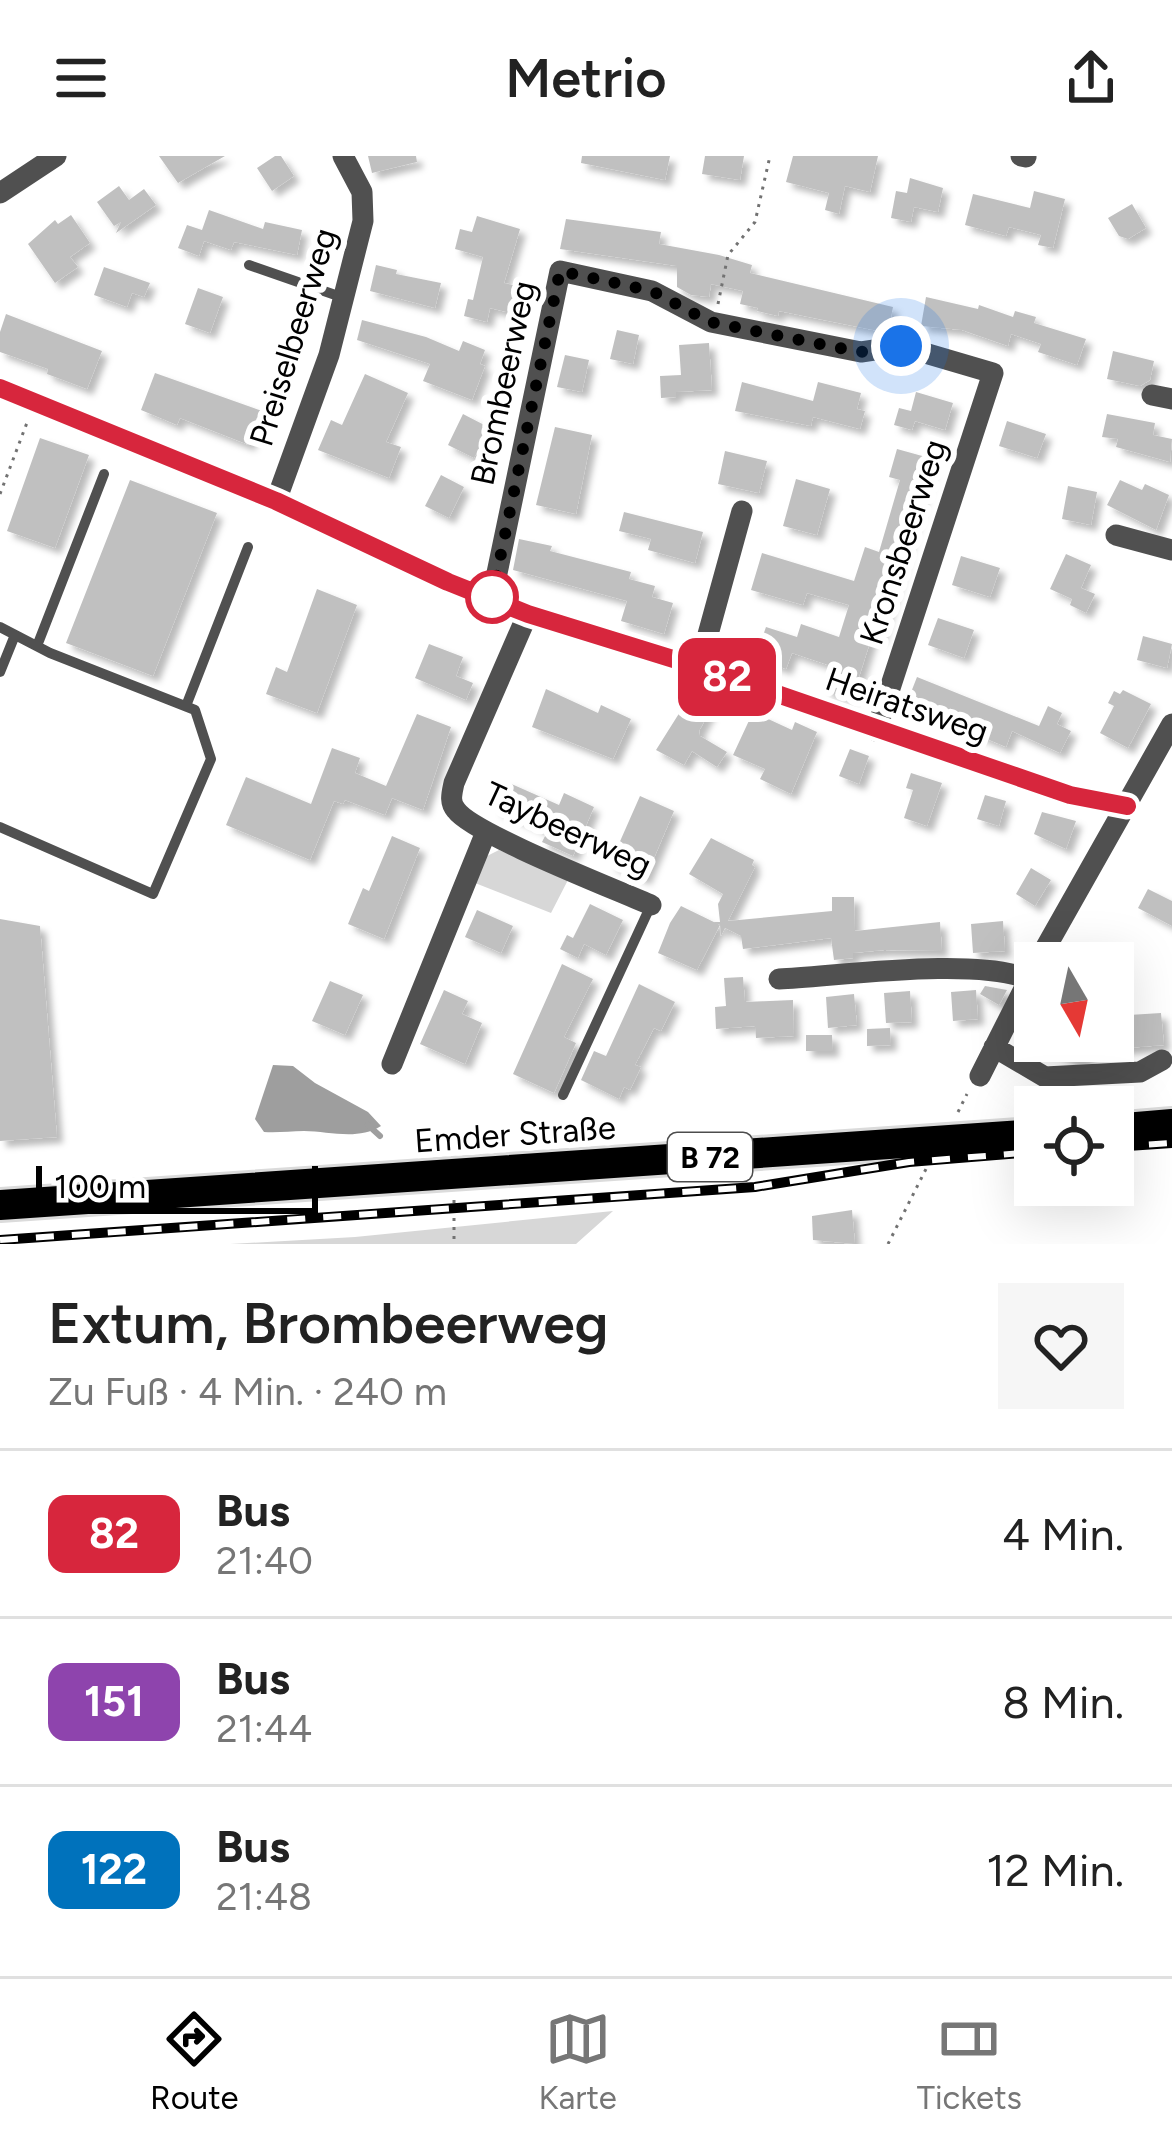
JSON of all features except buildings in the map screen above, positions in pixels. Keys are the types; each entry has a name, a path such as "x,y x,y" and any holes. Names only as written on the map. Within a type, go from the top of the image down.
{"main road":[{"path":"1134,1127 1172,1124"},
{"name":"Emder Straße","path":"0,1204 1014,1136"}],"street":[{"path":"0,193 56,156"},
{"name":"Preiselbeerweg","path":"276,501 329,355 363,221 362,191 343,156"},
{"name":"Brombeerweg","path":"491,597 560,271 652,291 710,322 860,352 901,346 993,374"},
{"name":"Kronsbeerweg","path":"876,731 993,374"},
{"name":"Heiratsweg","path":"0,388 276,501 528,614 699,667 1070,795 1127,806"},
{"path":"699,667 742,511"},
{"path":"1116,535 1172,550"},
{"name":"Taybeerweg","path":"528,614 454,783 451,800 457,813 486,832 651,905"},
{"path":"1049,942 1172,724"},
{"path":"392,1064 486,832"},
{"path":"779,980 941,970 1014,973"},
{"path":"980,1076 1014,1007"},
{"path":"994,1047 1045,1077 1140,1072 1162,1060"}],"lane":[{"path":"249,265 344,298"},
{"path":"38,646 104,474"},
{"path":"186,706 248,547"},
{"path":"0,627 195,710 211,759 154,894 0,827"},
{"path":"0,672 15,635"},
{"path":"563,1095 651,905"}],"path":[{"path":"710,322 717,312 728,255 755,222 770,156"},
{"path":"0,494 35,402"},
{"path":"957,1125 958,1113 980,1076"},
{"path":"888,1244 930,1160 929,1142"},
{"path":"454,1174 454,1244"}],"shaded area":[{"path":"499,850 569,878 551,913 475,883 485,857"},
{"path":"273,1065 293,1066 368,1112 381,1126 353,1134 264,1132 255,1119"},
{"path":"613,1211 576,1244 230,1244 355,1237"}],"waterway":[{"path":"368,1125 380,1136"}],"railway":[{"path":"1134,1146 1172,1143"},
{"path":"0,1240 755,1187 909,1162 1014,1154"}],"bus line":[{"name":"82","path":"0,388 276,501 528,614 699,667 1070,795 1127,806"}],"route":[{"path":"492,597 560,271 652,291 710,322 860,352 901,346"}]}
